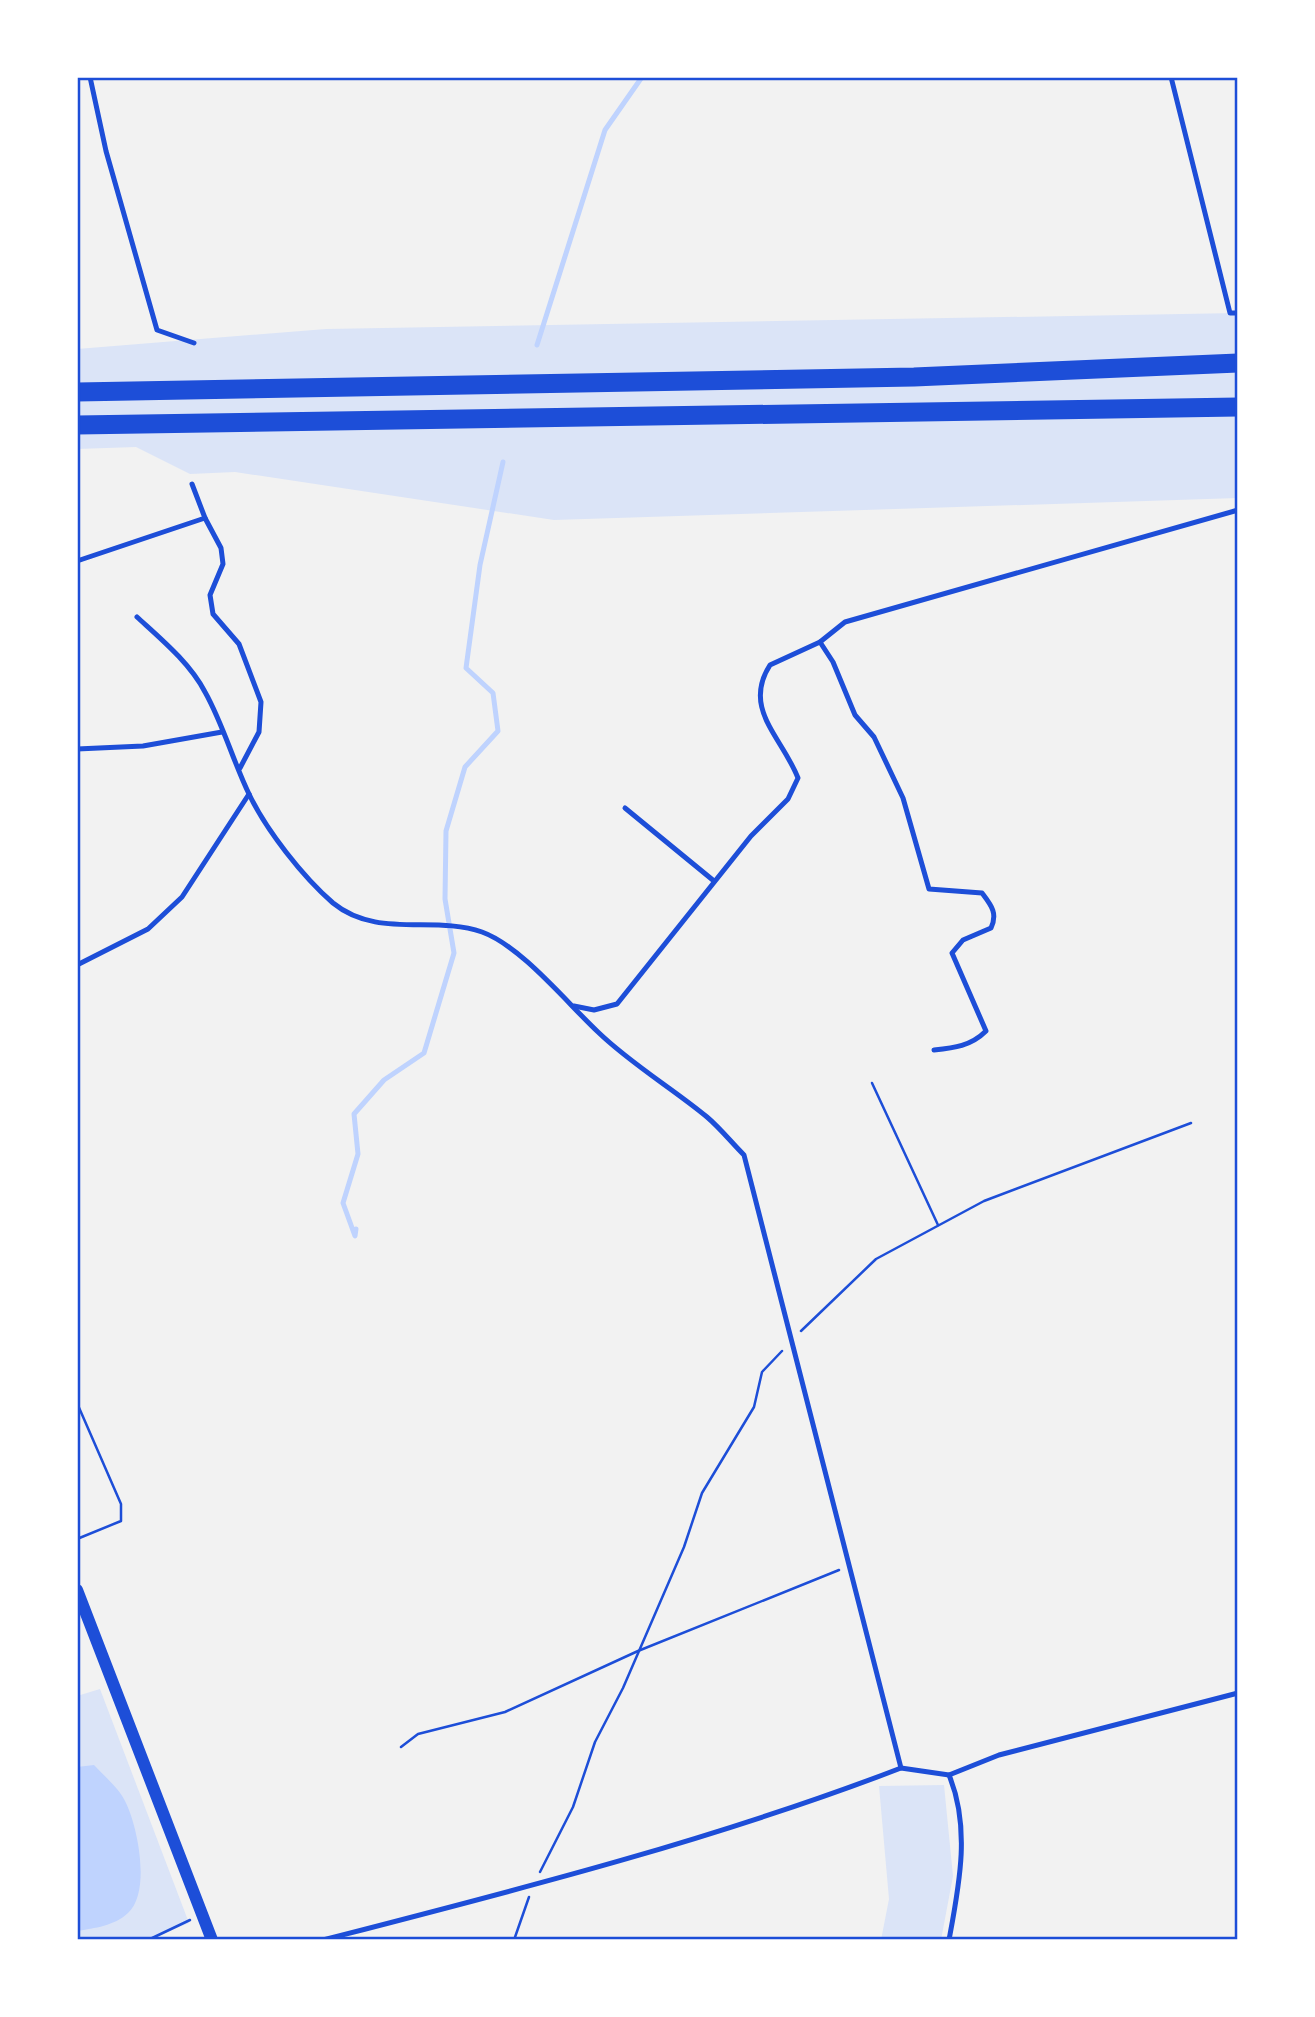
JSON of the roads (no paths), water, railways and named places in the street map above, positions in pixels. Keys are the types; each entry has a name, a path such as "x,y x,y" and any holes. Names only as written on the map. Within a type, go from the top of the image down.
{"highway":[{"path":"77,392 914,377 1238,363"},
{"path":"77,425 1238,407"}],"street":[{"path":"77,1590 212,1940"}],"lane":[{"path":"90,77 106,151 157,330 194,343"},
{"path":"1171,77 1230,313 1238,313"},
{"path":"192,484 205,518 221,548 223,565 210,595 213,614 239,644 261,702 259,732 240,768"},
{"path":"574,1006 594,1010 617,1004 714,881 788,799 798,778 790,757 761,713 759,690 770,665 820,642 845,622 1238,510"},
{"path":"77,561 205,518"},
{"path":"137,617 173,650 205,690 249,794 294,860 336,905 395,926 464,928 484,933 503,943 574,1006 598,1033 709,1119 744,1155 901,1768"},
{"path":"820,642 833,662 855,715 874,737 903,798 929,889 982,893 992,906 995,919 991,928 963,940 952,953 986,1031 977,1041 956,1048 934,1050"},
{"path":"77,749 143,746 222,732"},
{"path":"77,965 148,929 181,897 249,794"},
{"path":"625,808 714,881"},
{"path":"323,1940 533,1885 821,1799 901,1768 949,1775 999,1755 1238,1693"},
{"path":"949,1775 956,1792 962,1863 949,1940"}],"water":[{"path":"94,1765 126,1803 135,1828 141,1876 135,1903 128,1913 110,1924 77,1931 77,1767"}],"waterway":[{"path":"537,345 605,130 642,77"},
{"path":"356,1229 355,1236 343,1203 358,1154 354,1114 384,1080 424,1053 454,953 445,899 446,831 465,767 498,731 493,693 466,668 480,565 503,462"}]}
